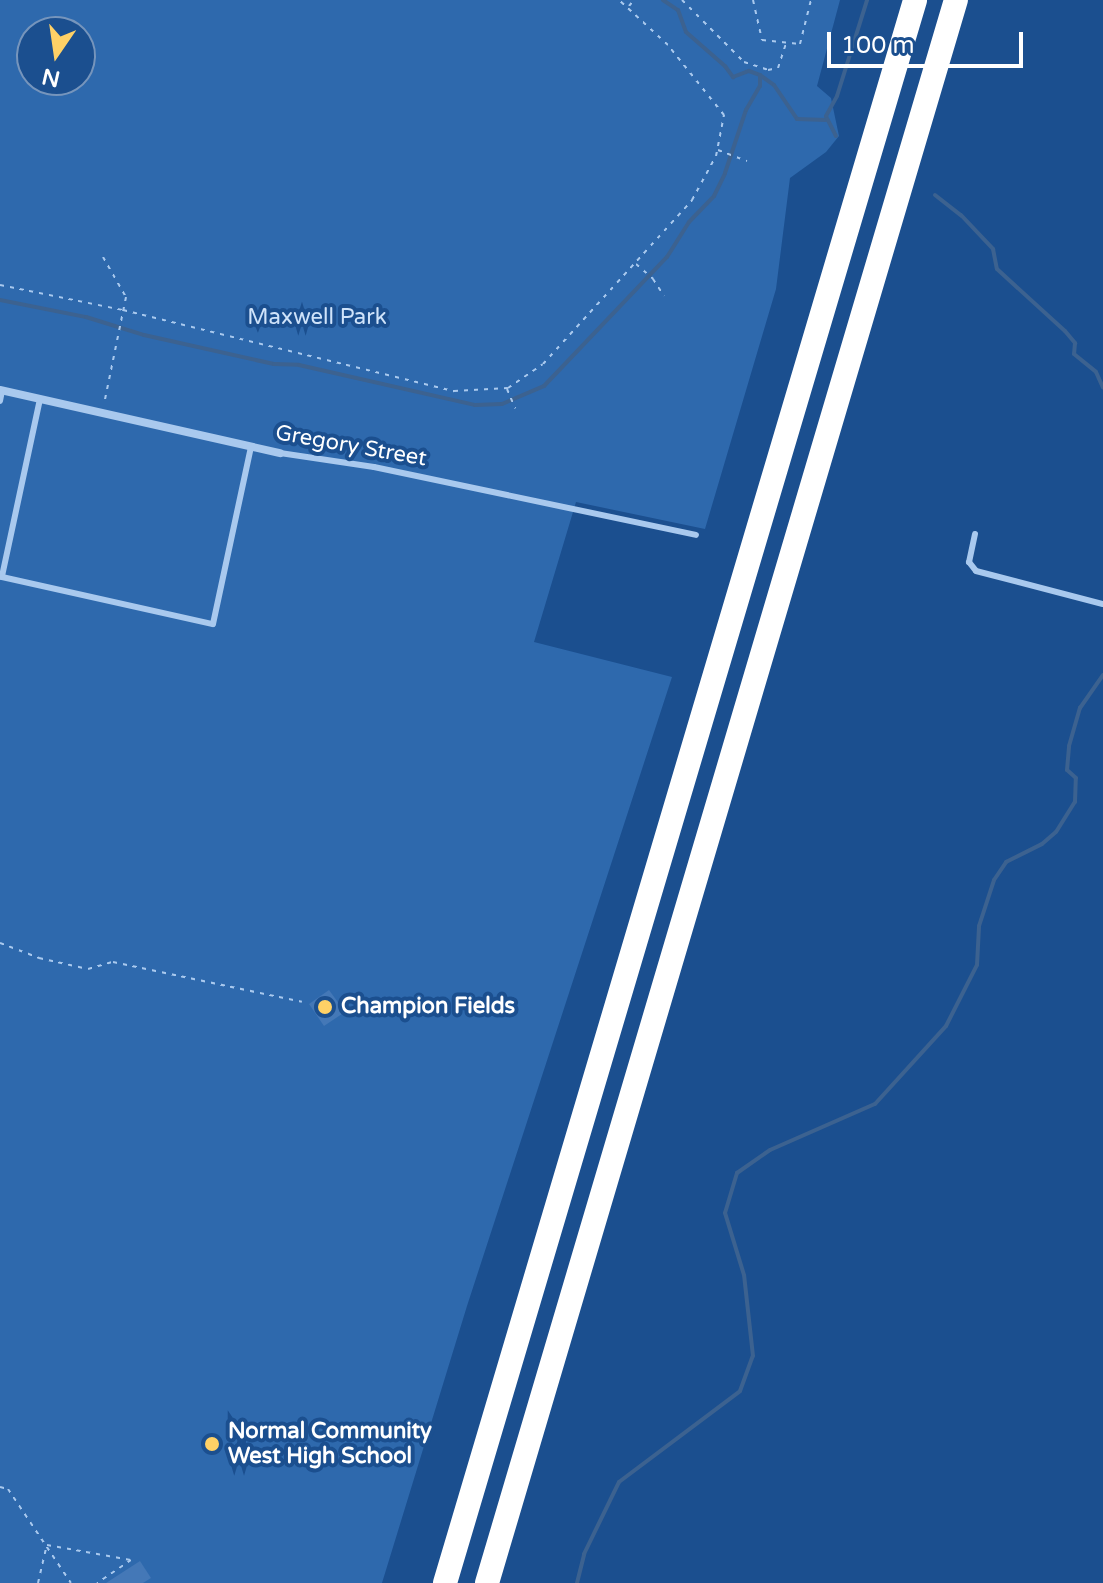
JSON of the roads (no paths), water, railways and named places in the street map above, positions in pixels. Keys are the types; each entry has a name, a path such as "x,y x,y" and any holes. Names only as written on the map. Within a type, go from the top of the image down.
{"highway":[{"path":"445,1583 915,0"},
{"path":"487,1583 956,0"}],"street":[{"name":"Gregory Street","path":"1,391 280,453"}],"lane":[{"path":"0,401 1,391"},
{"path":"40,399 2,577 213,624 251,446"},
{"name":"Gregory Street","path":"280,453 374,467 696,535"},
{"path":"975,534 969,562 976,571 1103,604"}],"waterway":[{"path":"663,0 678,10 686,32 725,66 733,77 749,71 760,75 774,85 797,119 826,120"},
{"path":"836,136 826,116 837,96 867,0"},
{"path":"0,300 86,317 144,335 274,364 299,365 475,405 502,404 544,386 667,257 689,222 714,196 746,110 760,86 760,75"},
{"path":"935,195 961,215 993,249 997,269 1065,331 1075,343 1074,354 1096,372 1103,388"},
{"path":"577,1583 584,1554 619,1482 740,1391 753,1356 744,1275 725,1213 737,1173 770,1150 875,1104 946,1026 977,965 979,926 994,880 1006,862 1042,844 1056,832 1075,802 1076,778 1067,770 1069,746 1080,708 1103,675"}],"place":[{"name":"Champion Fields","path":"325,1007"},
{"name":"Normal Community West High School","path":"212,1444"}],"park label":[{"name":"Maxwell Park","path":"317,318"}]}
